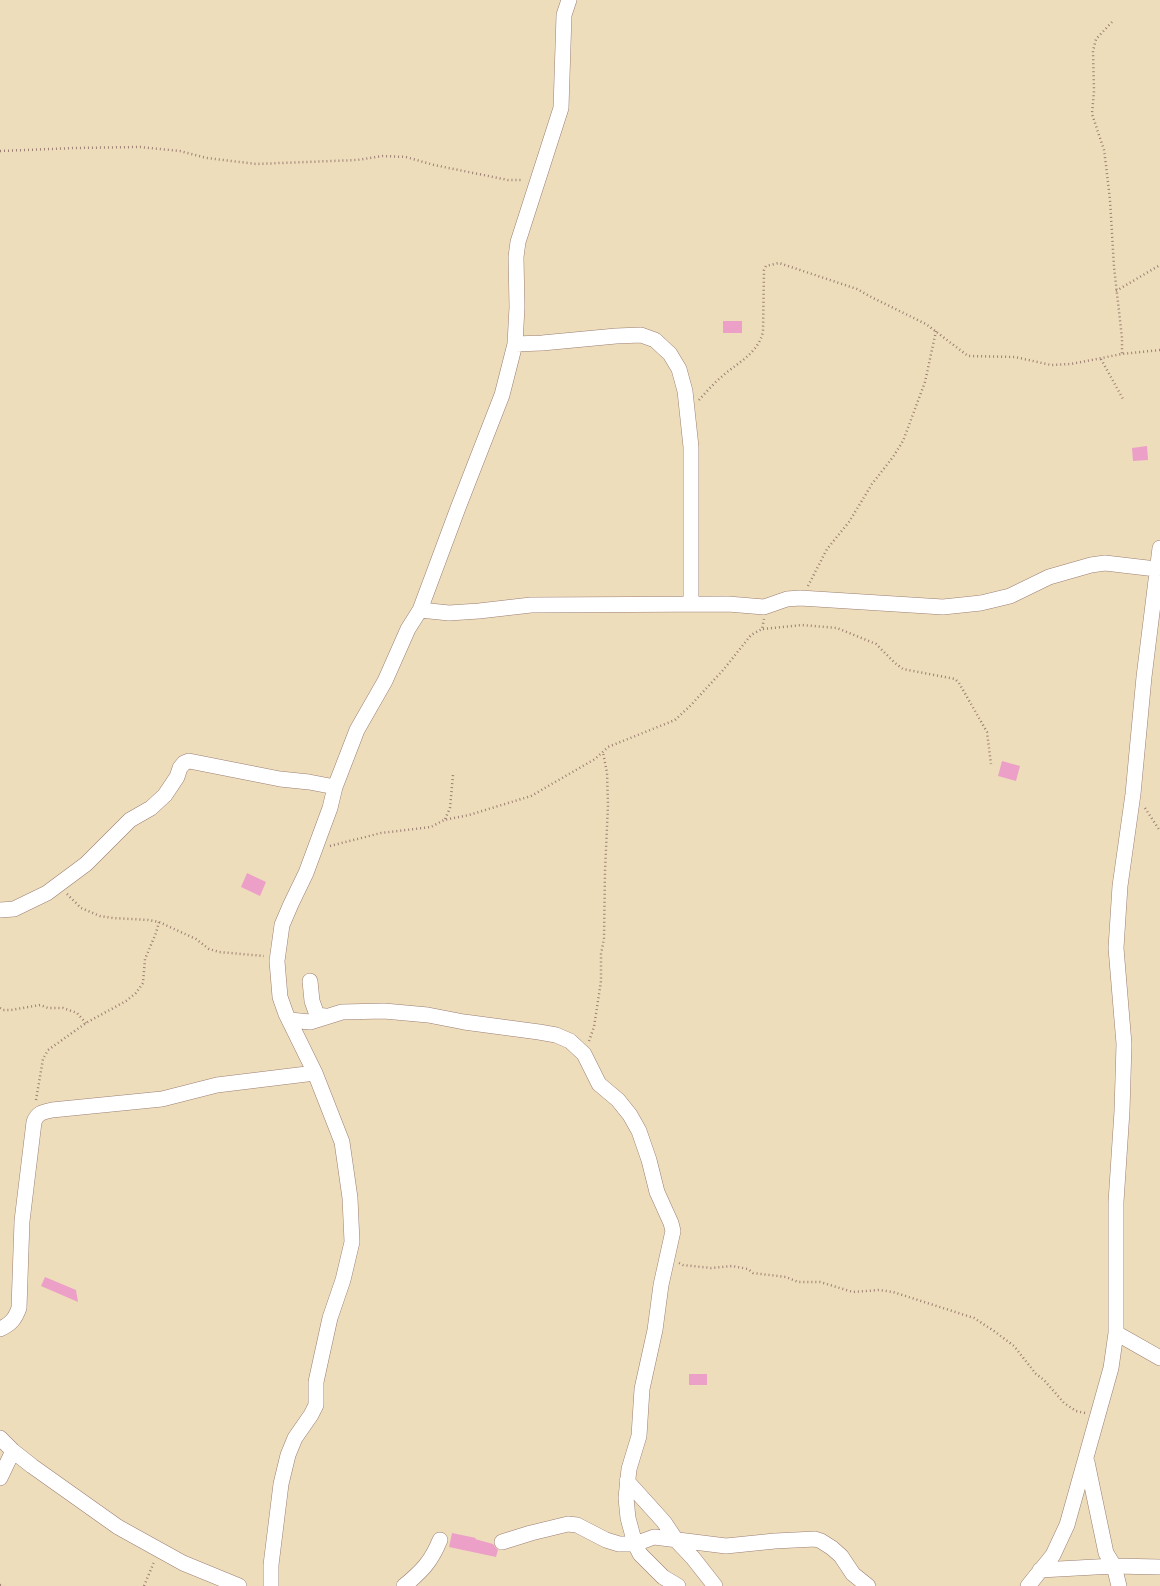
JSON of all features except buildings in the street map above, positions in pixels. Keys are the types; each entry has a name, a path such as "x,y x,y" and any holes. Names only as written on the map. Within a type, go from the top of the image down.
{"street":[{"path":"271,1586 271,1565 280,1484 288,1455 295,1438 316,1405 318,1374 330,1318 343,1280 352,1242 350,1198 342,1142 315,1072 286,1014 280,997 277,961 282,925 306,873 330,808 335,788 357,730 385,681 408,629 420,610 502,394 515,344 517,307 516,257 518,242 561,108 564,15 569,0"},
{"path":"515,344 641,335 655,340 670,354 679,369 685,391 691,447 691,604"},
{"path":"1031,1580 1053,1555 1067,1524 1111,1368 1116,1333 1116,1202 1122,1111 1124,1044 1116,948 1120,886 1133,794 1156,569 1160,548"},
{"path":"420,610 449,613 531,605 728,604 764,607 787,599 800,598 943,607 981,604 1010,596 1049,577 1091,565 1105,563 1156,569"},
{"path":"0,910 14,909 47,893 86,864 130,820 151,808 165,795 177,777 180,768 184,763 189,761 335,788"},
{"path":"310,981 312,1001 317,1015 325,1016"},
{"path":"290,1020 310,1022 325,1016 342,1012 363,1011 428,1015 464,1022 556,1035 570,1041 584,1054 599,1084 618,1100 630,1115 639,1132 649,1160 657,1192 671,1223 672,1239 661,1285 655,1330 642,1389 639,1436 627,1481 626,1498 628,1518 635,1544 640,1554 664,1577 678,1586"},
{"path":"0,1330 8,1326 15,1319 19,1308 22,1221 36,1117 40,1113 52,1110 162,1099 217,1085 315,1072"},
{"path":"1116,1333 1160,1358"},
{"path":"0,1438 13,1451 118,1527 183,1563 239,1586"},
{"path":"0,1478 13,1451"},
{"path":"1086,1458 1106,1553 1114,1566 1119,1586"},
{"path":"627,1481 664,1522 676,1540 709,1576 715,1586"},
{"path":"502,1542 568,1524 577,1525 606,1540 619,1544 635,1544 654,1537 726,1546 809,1539 821,1541 841,1556 852,1574 868,1586"},
{"path":"404,1586 420,1573 434,1556 440,1540"},
{"path":"1031,1580 1114,1566 1160,1567"}],"path":[{"path":"1112,22 1096,39 1093,51 1094,90 1092,114 1104,150 1106,165 1110,200 1116,291 1122,338 1122,354"},
{"path":"0,151 140,147 180,151 207,158 256,164 357,160 383,156 406,157 434,165 508,180 538,180"},
{"path":"688,413 725,374 747,356 761,341 763,332 764,270 768,265 779,263 857,289 914,317 952,342 968,356 1015,357 1051,365 1070,364 1122,354 1160,350"},
{"path":"1116,291 1160,266"},
{"path":"800,598 827,549 849,522 872,484 893,458 903,442 925,382 936,331"},
{"path":"1101,359 1123,399"},
{"path":"762,629 764,624 764,607"},
{"path":"314,849 381,833 431,827 444,820 469,815 531,796 585,765 608,747 675,720 724,669 751,635 762,629 802,625 837,628 876,644 903,669 955,679 959,683 987,732 991,764"},
{"path":"584,1054 594,1027 601,980 600,965 604,939 608,805 603,751"},
{"path":"444,820 450,808 453,775"},
{"path":"1133,794 1148,812 1160,831"},
{"path":"59,884 75,904 80,908 93,913 113,918 159,922 196,939 209,949 227,953 259,954 277,961"},
{"path":"36,1117 36,1101 43,1059 48,1050 86,1023 126,1000 139,988 143,983 144,959 156,933 159,922"},
{"path":"0,1008 3,1010 11,1010 40,1005 48,1008 64,1008 77,1013 86,1023"},
{"path":"667,1257 683,1265 711,1268 732,1266 748,1269 753,1273 786,1277 798,1282 820,1282 853,1292 879,1290 894,1292 974,1318 1014,1346 1036,1374 1044,1380 1064,1403 1084,1413 1098,1411"},
{"path":"144,1586 151,1573 158,1550"},
{"path":"0,1585 4,1586"}]}
